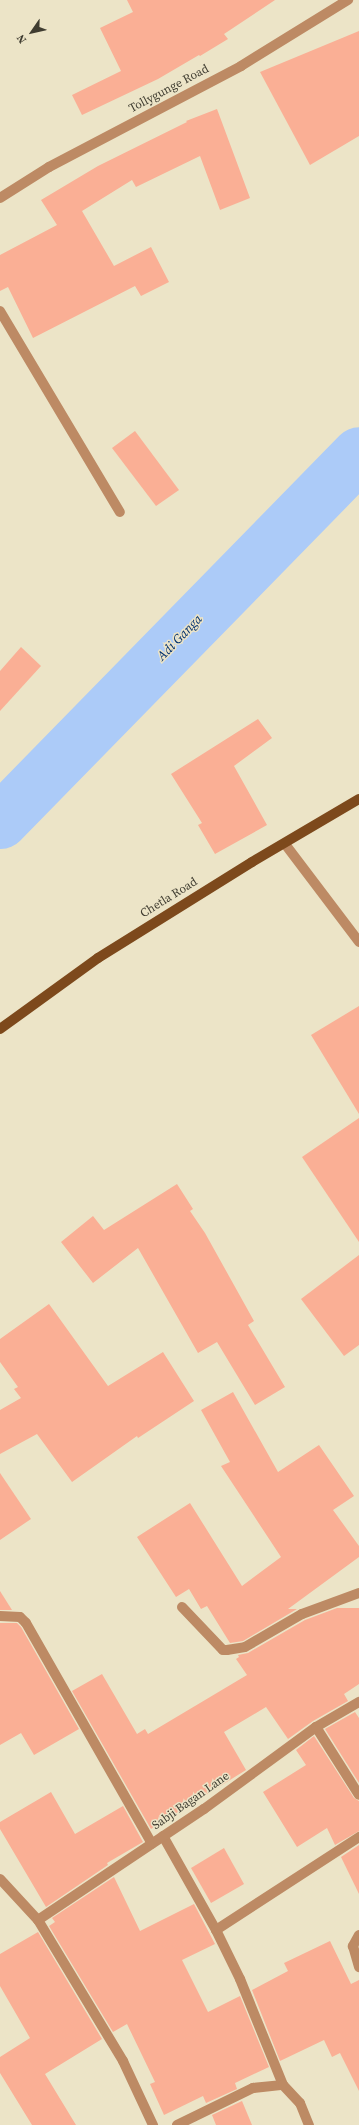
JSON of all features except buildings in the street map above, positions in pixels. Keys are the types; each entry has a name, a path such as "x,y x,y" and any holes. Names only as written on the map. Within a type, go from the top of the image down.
{"main road":[{"name":"Chetla Road","path":"0,1029 98,958 252,862 285,844 359,799"}],"street":[{"name":"Tollygunge Road","path":"0,198 48,167 241,66 348,0"},
{"path":"0,311 120,512"},
{"path":"285,844 359,942"},
{"path":"182,1607 223,1650 227,1650 245,1646 302,1614 359,1593"},
{"path":"0,1616 20,1617 26,1623 152,1844"},
{"name":"Sabji Bagan Lane","path":"38,1920 204,1809 316,1727 359,1702"},
{"path":"316,1727 359,1795"},
{"path":"163,1836 216,1930 240,1979 283,2085 300,2103 309,2125"},
{"path":"216,1930 359,1838"},
{"path":"0,1879 38,1920 123,2061 154,2125"},
{"path":"359,1935 353,1946 359,1967"},
{"path":"177,2125 253,2088 283,2085"}],"waterway":[{"name":"Adi Ganga","path":"0,821 359,454"}]}
